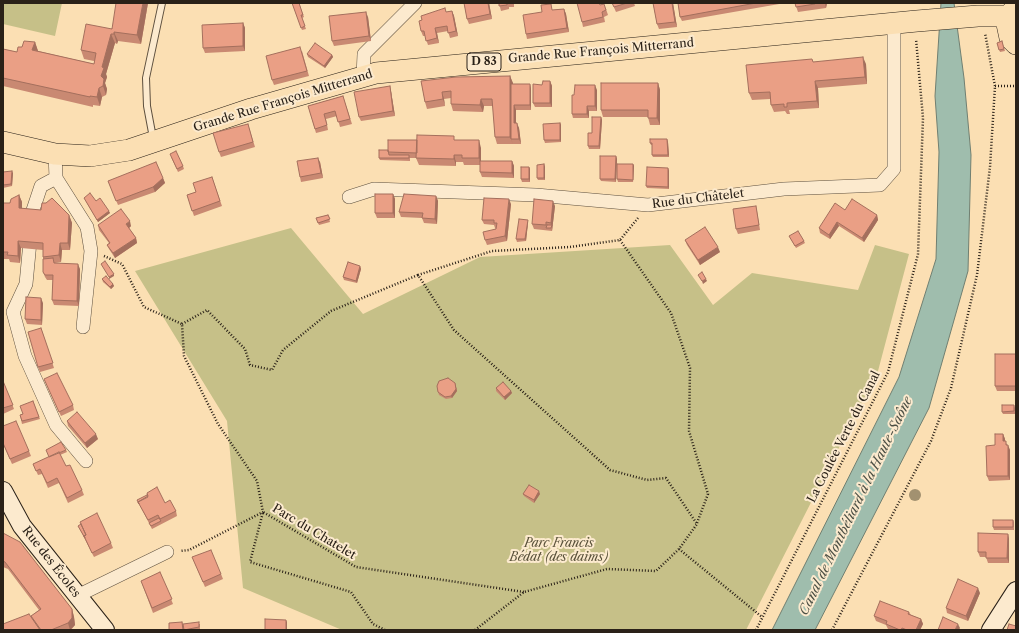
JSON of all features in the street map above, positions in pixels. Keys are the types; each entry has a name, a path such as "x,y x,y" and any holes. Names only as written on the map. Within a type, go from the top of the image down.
{"main road":[{"name":"D 83","path":"921,20 1012,12"},
{"path":"1012,12 1008,31 1016,44"},
{"name":"Grande Rue François Mitterrand","path":"3,142 55,154 90,156 129,150 251,109 384,72 921,20"}],"street":[{"path":"363,77 364,54 415,3"},
{"name":"Rue du Châtelet","path":"349,197 374,189 536,195 648,205 784,189 880,185 894,169 894,23"},
{"path":"55,154 56,178 87,227 91,250 83,327"},
{"path":"56,178 41,186 33,210 26,284 13,312 25,356 56,425 86,461"},
{"name":"Rue des Écoles","path":"3,491 22,526 101,629"},
{"path":"77,596 167,552"},
{"path":"991,630 1016,591"}],"lane":[{"path":"154,141 147,106 146,78 162,3"}],"path":[{"path":"832,630 931,441 951,388 977,275 990,167 995,86 985,30 977,16"},
{"name":"La Coulée Verte du Canal","path":"756,630 888,372 918,254 924,118 916,38 921,20"},
{"path":"995,86 1016,86"},
{"path":"182,324 208,310 244,349 250,365 272,370 283,350 331,311 418,275 492,251 570,247 620,240 648,205"},
{"path":"474,630 524,592 608,569 656,571 680,548 697,524 708,494 689,431 690,368 671,313 620,240"},
{"path":"91,250 122,264 144,306 182,324"},
{"path":"418,275 454,330 481,355 610,470 647,480 666,478 697,524"},
{"path":"167,552 189,550 263,512 257,481 218,424 184,356 182,324"},
{"name":"Parc du Chatelet","path":"385,630 373,624 351,592 250,562 263,512 356,567 524,592"},
{"path":"680,548 762,617"}],"green space":[{"path":"3,3 62,3 55,36 3,24"},
{"name":"Parc Francis Bédat (des daims)","path":"291,228 363,314 480,257 670,245 713,305 752,273 858,290 875,245 909,254 878,371 746,630 342,630 243,588 227,421 135,271"}],"water":[{"name":"Canal de Montbéliard à la Haute-Saône","path":"941,3 954,3 964,78 971,155 968,271 929,408 815,630 772,630 899,377 936,259 939,152 935,96"}],"building":[{"path":"116,3 143,3 137,35 114,32 114,34 111,34 102,67 104,68 101,76 104,79 103,86 99,88 97,97 90,97 3,78 3,49 17,52 18,47 22,47 24,41 35,42 32,50 94,64 96,53 81,50 86,24 112,29"},
{"path":"292,3 299,3 305,26 301,28"},
{"path":"464,3 488,3 490,14 467,19"},
{"path":"499,3 507,3 507,5 499,6"},
{"path":"577,3 604,4 606,10 602,12 603,17 582,22"},
{"path":"612,3 627,3 614,7"},
{"path":"653,3 672,3 675,22 657,24"},
{"path":"678,3 756,3 680,17"},
{"path":"795,3 815,3 815,4 796,7"},
{"path":"551,4 552,10 564,9 567,28 526,34 523,15 542,12 541,5"},
{"path":"445,8 446,12 452,11 456,31 448,33 447,26 435,28 437,38 426,41 424,31 421,31 419,21 422,20 421,16"},
{"path":"366,12 369,36 332,41 329,16"},
{"path":"243,23 243,46 203,48 202,25"},
{"path":"1002,41 1004,49 999,50 997,43"},
{"path":"315,43 332,55 324,66 307,54"},
{"path":"300,47 307,71 272,80 266,56"},
{"path":"863,57 865,77 815,81 817,101 787,103 787,107 784,107 784,104 771,105 770,92 749,93 746,65 812,59 813,62"},
{"path":"510,76 510,137 495,137 492,99 481,99 480,105 451,104 451,91 442,92 443,99 425,102 421,81 456,77"},
{"path":"543,81 550,81 550,103 533,103 533,84 542,85"},
{"path":"601,83 658,83 657,118 648,118 648,110 601,110"},
{"path":"511,84 530,84 530,105 514,105 514,123 517,123 519,139 511,139"},
{"path":"575,85 595,85 595,106 587,106 587,114 572,114 572,95 574,95"},
{"path":"390,86 393,111 359,117 354,92"},
{"path":"343,96 350,119 338,122 335,111 324,114 327,125 315,129 308,106"},
{"path":"592,117 601,117 599,146 588,146 588,133 592,133"},
{"path":"560,123 560,140 544,140 543,124"},
{"path":"248,124 253,142 219,152 213,133"},
{"path":"417,135 454,136 454,140 479,140 479,158 462,158 462,155 454,155 454,159 416,158"},
{"path":"650,139 667,139 668,155 652,155 652,143 650,143"},
{"path":"388,140 417,140 417,153 388,152"},
{"path":"379,150 388,150 389,155 409,155 409,158 379,158"},
{"path":"176,151 183,166 177,169 170,154"},
{"path":"600,156 616,156 615,179 600,179"},
{"path":"318,158 321,173 300,177 297,161"},
{"path":"480,161 512,161 512,173 480,172"},
{"path":"156,162 163,178 153,187 116,201 108,181"},
{"path":"544,164 544,178 537,178 537,165"},
{"path":"617,164 633,164 633,180 617,179"},
{"path":"521,167 529,167 529,179 521,179"},
{"path":"647,167 668,168 668,187 646,186"},
{"path":"12,171 11,184 3,185 3,172"},
{"path":"212,177 220,201 192,211 187,195 196,192 193,183"},
{"path":"90,193 96,201 100,198 109,211 97,220 84,198"},
{"path":"375,194 393,194 393,213 375,213"},
{"path":"404,194 436,196 435,219 422,218 423,213 399,212"},
{"path":"19,195 19,208 41,210 42,203 46,203 52,198 69,215 68,243 60,243 59,255 43,257 43,243 18,241 18,256 7,255 8,252 3,252 3,203 10,203 11,199"},
{"path":"484,198 509,199 505,236 485,240 483,232 496,229 497,223 494,223 494,220 482,220"},
{"path":"534,199 553,201 551,223 546,222 546,225 532,224"},
{"path":"852,199 877,215 862,238 837,222 829,235 819,228 835,203 845,210"},
{"path":"756,206 759,225 736,229 733,209"},
{"path":"121,209 130,221 126,224 136,238 113,253 107,245 110,243 98,225"},
{"path":"328,215 330,219 318,223 316,218"},
{"path":"519,219 528,220 525,239 516,239"},
{"path":"547,225 552,225 551,228 546,228"},
{"path":"705,227 718,247 698,260 685,240"},
{"path":"798,231 804,241 795,246 789,236"},
{"path":"53,258 54,263 78,264 77,301 52,300 53,275 45,275 43,272 43,259"},
{"path":"105,261 114,274 109,277 101,264"},
{"path":"348,262 360,266 356,281 343,277"},
{"path":"702,272 706,279 702,281 698,275"},
{"path":"106,276 113,284 110,287 102,279"},
{"path":"26,297 41,298 41,320 25,319"},
{"path":"41,328 53,363 38,367 28,332"},
{"path":"995,354 1016,354 1016,386 995,386"},
{"path":"57,373 73,405 59,412 44,379"},
{"path":"448,378 455,383 456,389 451,396 445,397 438,392 437,386 439,381"},
{"path":"3,381 13,405 3,408"},
{"path":"503,382 511,391 504,397 496,388"},
{"path":"33,401 39,417 22,421 20,415 23,414 20,406"},
{"path":"1002,405 1014,405 1014,411 1002,412"},
{"path":"77,412 96,434 85,443 67,421"},
{"path":"16,421 29,451 10,459 3,443 3,426"},
{"path":"995,434 1003,434 1003,441 1006,441 1006,445 1008,445 1008,476 987,476 986,446 995,445"},
{"path":"61,442 66,450 49,457 46,450"},
{"path":"59,452 66,466 70,465 82,490 67,498 57,478 47,483 40,469 36,471 33,464"},
{"path":"529,485 539,491 534,500 523,494"},
{"path":"157,487 165,503 170,500 176,511 160,519 158,515 148,520 138,502 148,496 147,493"},
{"path":"147,495 148,497 138,502 137,500"},
{"path":"97,513 111,543 92,553 84,536 86,535 80,522"},
{"path":"159,518 161,521 151,526 149,523"},
{"path":"993,520 1013,520 1013,527 993,527"},
{"path":"81,524 86,535 84,536 85,538 78,526"},
{"path":"3,533 20,542 72,609 72,618 68,623 51,630 41,630 31,616 41,609 3,561"},
{"path":"978,533 1008,534 1007,558 986,558 986,552 978,552"},
{"path":"211,550 221,574 203,582 192,557"},
{"path":"160,572 172,599 152,608 141,581"},
{"path":"958,579 978,588 966,616 946,608"},
{"path":"880,601 909,612 908,614 921,619 916,630 907,630 902,628 900,630 886,624 887,621 874,616"},
{"path":"29,614 40,630 3,630 3,624"},
{"path":"943,617 958,624 955,630 938,630"},
{"path":"265,619 286,620 286,630 265,630"},
{"path":"182,622 183,630 169,630 169,623"},
{"path":"199,622 199,627 184,630 183,624"},
{"path":"1009,624 1016,626 1016,630 1007,630"}]}
